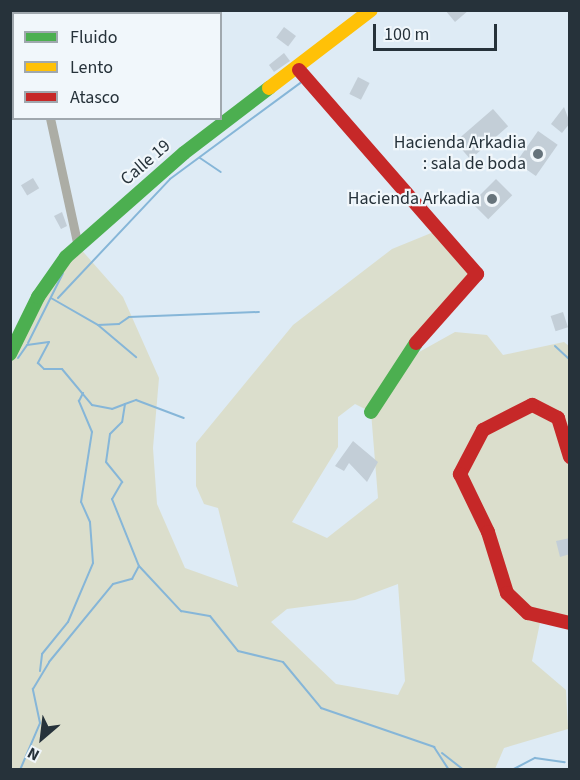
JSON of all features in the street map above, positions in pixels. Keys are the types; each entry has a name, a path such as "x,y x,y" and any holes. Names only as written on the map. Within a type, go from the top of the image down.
{"street":[{"name":"Calle 19","path":"10,354 49,279 78,246 184,153 299,70 371,10"},
{"path":"299,70 477,274 400,362 371,412"},
{"path":"50,120 78,246"},
{"path":"570,457 558,418 532,405 483,430 460,474 466,496 488,532 507,593 528,613 570,622"}],"green space":[{"path":"441,229 477,274 403,361 455,332 487,335 503,355 564,342 569,346 569,623 541,618 532,661 566,690 568,729 504,748 495,769 11,770 11,354 38,297 78,246 123,297 159,378 153,448 157,504 185,568 238,587 218,508 204,504 196,486 196,443 293,325 392,249","holes":["355,404 371,412 378,498 327,538 292,522 338,447 338,417","398,584 405,681 398,695 336,684 271,622 287,609 355,600"]}],"building":[{"path":"445,10 469,10 455,22"},
{"path":"284,27 296,36 288,46 276,37"},
{"path":"284,53 290,61 274,72 269,65"},
{"path":"358,77 370,83 361,100 349,94"},
{"path":"564,107 570,123 562,133 551,124"},
{"path":"493,109 508,126 470,159 455,142"},
{"name":"Hacienda Arkadia : sala de boda","path":"538,131 558,145 536,176 516,162"},
{"path":"33,178 39,188 27,195 21,185"},
{"name":"Hacienda Arkadia","path":"496,179 512,195 488,219 472,203"},
{"path":"62,212 67,226 61,229 54,216"},
{"path":"563,312 568,327 556,331 551,316"},
{"path":"353,441 378,462 367,482 349,463 344,471 335,466"},
{"path":"570,538 570,554 560,557 556,541"}],"waterway":[{"path":"58,298 170,179 300,83"},
{"path":"200,158 221,172"},
{"path":"28,343 63,273"},
{"path":"51,298 98,325 119,324 129,317 259,312"},
{"path":"98,325 136,357"},
{"path":"18,358 27,345 49,342 38,363 44,369 62,369 92,405 112,409 125,404 122,422 110,434 106,462 122,482 112,499 139,566 181,611 210,616 238,651 283,662 321,708 434,747 449,770"},
{"path":"555,346 570,360"},
{"path":"40,671 42,654 68,622 93,563 90,522 81,502 92,432 79,401 83,393"},
{"path":"125,404 136,400 184,418"},
{"path":"20,770 40,723 33,689 49,662 113,584 132,579 139,566"},
{"path":"442,753 464,770"},
{"path":"512,770 535,758 565,762"}],"traffic: fast":[{"path":"10,354 38,297 66,257 184,153 269,88"},
{"path":"371,412 416,343"}],"traffic: slow":[{"path":"269,88 371,10"}],"traffic: jam":[{"path":"299,70 477,274 416,343"},
{"path":"570,457 558,418 532,405 483,430 460,474 488,532 507,593 528,613 570,623"}],"place":[{"name":"Hacienda Arkadia : sala de boda","path":"538,154"},
{"name":"Hacienda Arkadia","path":"492,199"}]}
